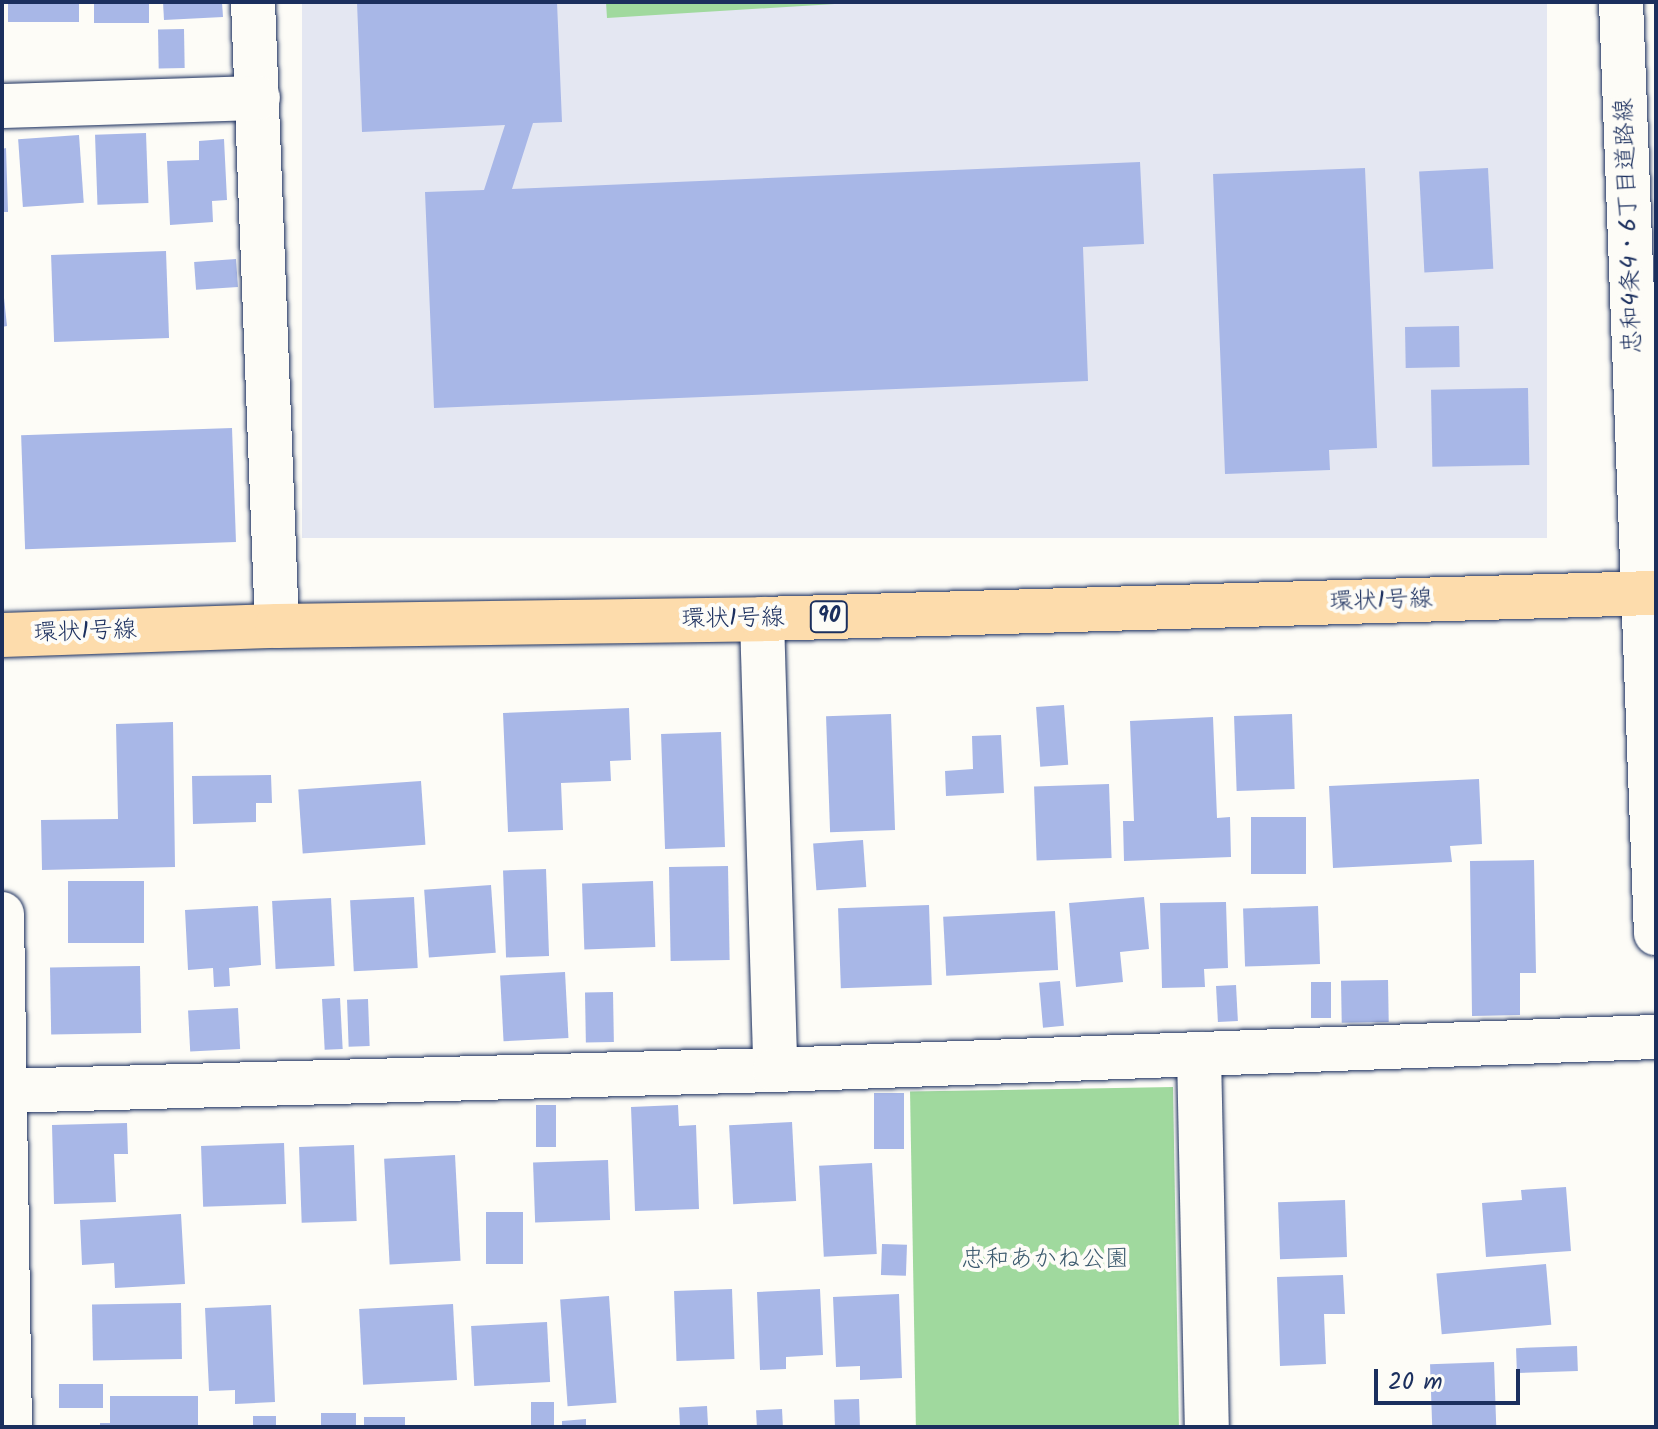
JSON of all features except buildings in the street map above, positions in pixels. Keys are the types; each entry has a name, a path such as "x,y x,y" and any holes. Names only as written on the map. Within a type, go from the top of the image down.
{"main road":[{"name":"環状1号線","path":"2,635 277,626 762,619 1650,593"}],"street":[{"path":"253,2 277,626"},
{"name":"忠和4条4・6丁目道路線","path":"1621,2 1644,302 1656,933"},
{"path":"2,106 258,98"},
{"path":"762,619 775,1070"},
{"path":"2,914 10,1427"},
{"path":"3,1091 775,1070 1656,1037"},
{"path":"1199,1054 1207,1427"}],"shaded area":[{"path":"302,2 1547,2 1547,538 302,538"}],"green space":[{"path":"606,2 867,2 607,18"},
{"name":"忠和あかね公園","path":"1173,1087 1179,1427 916,1427 910,1092"}]}
